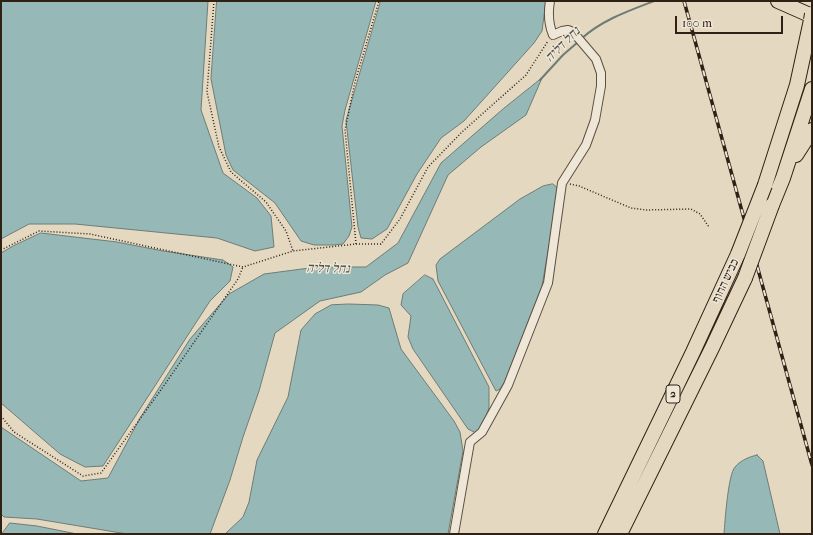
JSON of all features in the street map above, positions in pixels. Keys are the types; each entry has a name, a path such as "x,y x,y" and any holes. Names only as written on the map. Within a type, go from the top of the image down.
{"highway":[{"path":"778,1 812,17"},
{"name":"כביש החוף","path":"605,534 693,352 738,254 765,185 797,85 812,17"},
{"name":"כביש החוף","path":"620,534 745,278 783,178 812,89"},
{"path":"783,178 812,130"}],"street":[{"path":"454,534 470,442 482,432 508,385 548,283 562,183 586,145 595,120 601,86 601,73 596,59 576,34 568,30 553,35 549,25 548,11 550,1"}],"path":[{"path":"214,1 207,92 219,147 231,172 266,202 286,231 293,251"},
{"path":"356,244 344,130 355,82 378,1"},
{"path":"1,250 39,231 90,234 243,267 293,251 356,244 381,244 400,219 428,167 462,132 526,75 553,35"},
{"path":"562,183 579,186 618,204 631,208 646,210 691,209 700,214 708,227"},
{"path":"1,416 14,432 83,476 101,473 238,279 243,267"}],"water":[{"path":"1,1 208,1 201,110 223,173 257,198 271,216 274,247 255,251 217,238 75,224 29,224 1,239"},
{"path":"217,1 376,1 345,110 342,126 352,227 349,236 343,244 314,245 301,241 275,203 233,170 226,155 211,79"},
{"path":"381,1 546,1 542,31 534,43 464,121 441,138 417,174 387,229 372,239 361,238 358,227 346,121"},
{"path":"542,78 526,115 481,147 448,175 408,263 385,275 361,292 320,301 275,333 259,391 230,480 210,534 127,534 37,519 4,517 1,514 1,427 81,481 108,478 140,418 190,339 229,294 264,274 317,267 366,267 398,243 441,163 503,109"},
{"path":"553,184 559,189 542,286 504,383 500,389 496,391 438,281 436,265 440,259 520,199 543,186"},
{"path":"41,233 117,242 223,260 233,267 230,281 210,301 103,466 85,467 60,454 1,403 1,253"},
{"path":"425,275 433,279 489,387 489,408 483,424 476,433 468,429 413,349 408,337 411,316 401,305 403,294"},
{"path":"331,305 378,305 389,308 401,349 454,421 460,432 463,451 448,534 225,534 243,517 249,502 257,460 288,397 301,330 315,314"},
{"path":"757,455 763,461 780,534 724,534 730,479 735,467 740,462"},
{"path":"10,523 37,526 77,534 2,534"}],"waterway":[{"name":"נחל דליה","path":"581,39 606,21 654,1"},
{"name":"נחל דליה","path":"540,80 563,55 578,42"}],"railway":[{"path":"684,1 812,465"}]}
